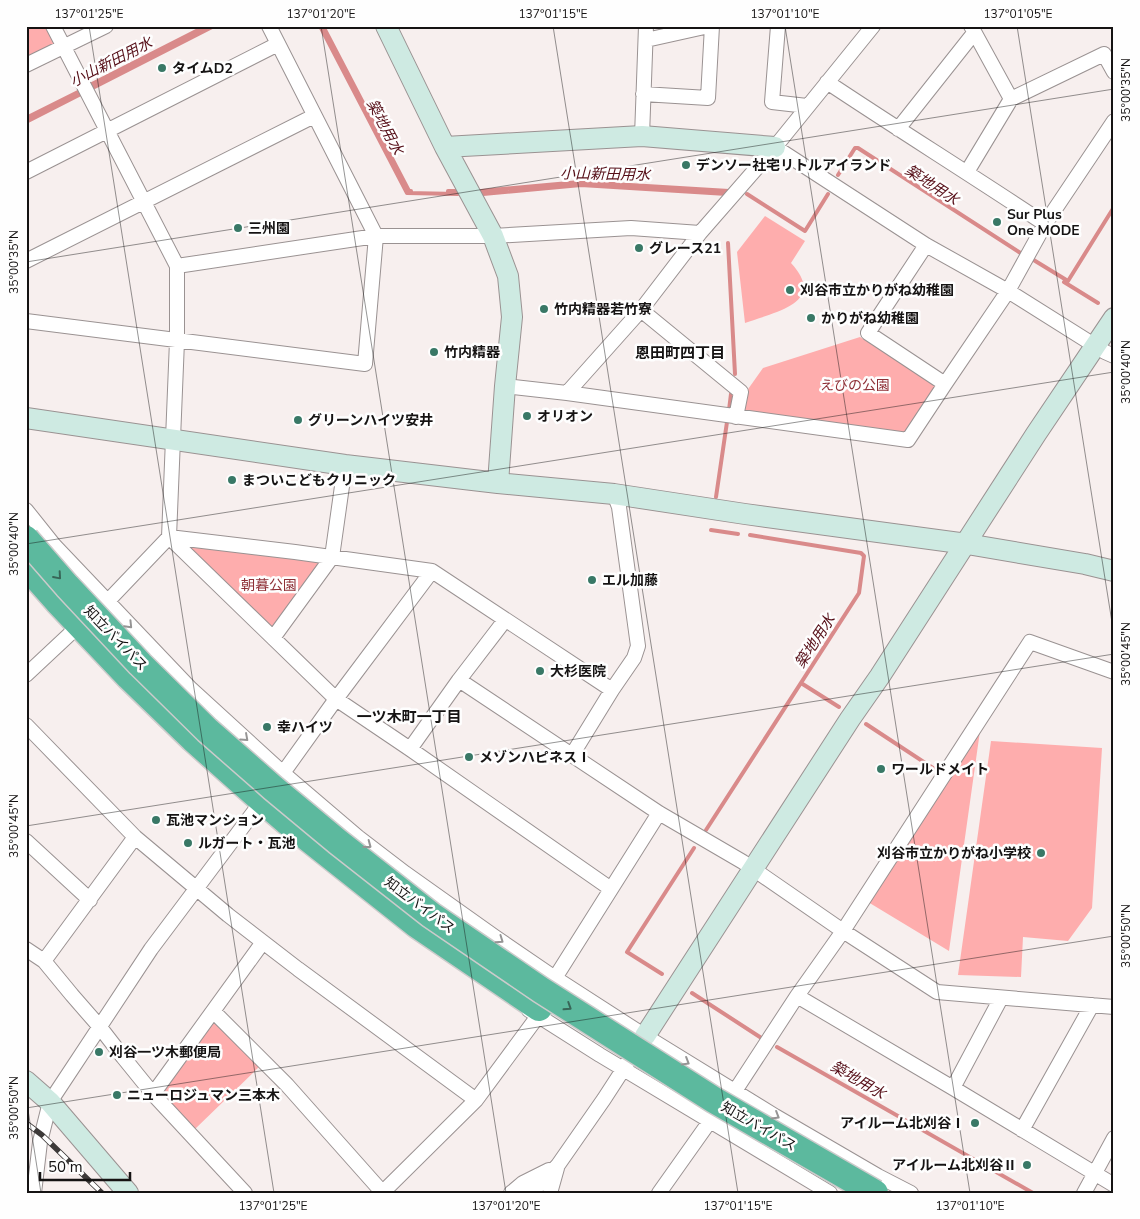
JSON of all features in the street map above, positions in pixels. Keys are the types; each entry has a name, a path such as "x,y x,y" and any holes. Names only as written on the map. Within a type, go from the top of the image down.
{"highway":[{"name":"知立バイパス","path":"26,539 134,657 207,730 338,842 431,915 541,990 714,1100 875,1193"},
{"name":"知立バイパス","path":"26,566 129,677 193,739 286,821 417,925 602,1050 719,1122 844,1193"}],"street":[{"path":"53,26 177,266 177,341 169,537 107,602"},
{"path":"26,65 106,26"},
{"path":"26,322 365,364 376,236 269,26"},
{"path":"386,26 445,147 493,236 508,276 512,317 498,483"},
{"path":"642,136 643,94 646,33 711,26 708,98 643,94"},
{"path":"778,26 772,102 807,106"},
{"path":"567,393 641,310 700,234 873,26"},
{"path":"898,129 973,29 1011,99"},
{"path":"26,172 278,44"},
{"path":"967,172 1011,99 1104,54 1114,72"},
{"path":"827,82 1045,224"},
{"path":"26,261 314,116"},
{"path":"505,386 908,440 1008,291 1045,224 1114,121"},
{"path":"445,147 642,136 775,146 926,244 1008,291 1114,356"},
{"path":"177,266 376,236 493,236 631,228 700,234"},
{"path":"926,244 868,333 945,384"},
{"path":"641,310 741,392 736,416"},
{"path":"531,1193 558,1165 604,1099 850,719 967,544 1036,434 1114,318"},
{"path":"26,418 345,465 614,494 967,544 1085,564 1114,571"},
{"path":"272,638 332,557 345,465"},
{"path":"572,755 634,658 638,646 619,507 614,494"},
{"path":"26,510 54,545 191,689 283,773 358,837 405,873 555,978 775,1116 910,1193"},
{"path":"169,537 432,571 612,690"},
{"path":"169,537 336,699 611,889"},
{"path":"283,773 432,571"},
{"path":"26,581 72,632 148,710 256,809 421,936 538,1016 600,1055 710,1121 814,1189 830,1193"},
{"path":"410,749 504,620"},
{"path":"26,675 72,632"},
{"path":"735,1091 797,996 843,931 1030,642 1114,672"},
{"path":"459,680 660,813 743,862 843,931 937,992 1114,1007"},
{"path":"26,725 135,837 228,915 476,1100"},
{"path":"34,1193 40,1142 50,1102 151,950 256,809"},
{"path":"555,978 660,813"},
{"path":"44,961 135,837"},
{"path":"26,841 90,900"},
{"path":"153,1094 264,942"},
{"path":"26,949 44,961 153,1094 245,1193"},
{"path":"797,996 1114,1186"},
{"path":"953,1088 1001,998"},
{"path":"1022,1130 1092,1005"},
{"path":"213,1011 287,1085 382,1193 476,1100 538,1016"},
{"path":"26,1080 50,1102 128,1193"},
{"path":"659,1193 710,1121"},
{"path":"1084,1193 1114,1138"},
{"path":"511,1193 522,1183 558,1165"},
{"path":"550,1193 558,1165"}],"green space":[{"path":"26,26 46,26 55,44 26,58"},
{"path":"765,216 805,241 791,263 801,277 804,288 801,297 793,304 770,315 745,323 737,252"},
{"name":"えびの公園","path":"860,337 934,384 935,389 907,432 900,434 743,412 746,392 763,368"},
{"name":"朝暮公園","path":"193,546 319,562 320,568 272,629 191,551"},
{"path":"980,731 949,951 868,902"},
{"path":"991,741 1102,748 1092,908 1068,941 1023,937 1021,977 958,975"},
{"path":"214,1020 260,1066 195,1129 161,1094"}],"waterway":[{"name":"築地用水","path":"88,86 206,26"},
{"name":"築地用水","path":"26,122 214,26"},
{"name":"築地用水","path":"320,26 407,193 458,194"},
{"name":"築地用水","path":"323,26 409,191 411,191"},
{"name":"築地用水","path":"26,118 82,90"},
{"name":"小山新田用水","path":"838,175 855,148 858,148 1022,254"},
{"name":"築地用水","path":"481,191 580,182 729,191"},
{"name":"築地用水","path":"483,194 581,185 727,194"},
{"name":"築地用水","path":"448,191 456,191"},
{"name":"小山新田用水","path":"747,194 805,231 828,194"},
{"name":"小山新田用水","path":"1032,259 1068,281 1114,207"},
{"name":"築地用水","path":"728,243 735,374"},
{"name":"築地用水","path":"1064,282 1098,303"},
{"name":"築地用水","path":"729,410 731,394"},
{"name":"築地用水","path":"716,497 727,422"},
{"name":"築地用水","path":"711,530 738,534"},
{"name":"築地用水","path":"706,830 859,593 864,556 861,553 750,535"},
{"path":"801,683 839,707"},
{"path":"866,724 939,772"},
{"name":"築地用水","path":"662,974 627,952 694,848"},
{"name":"築地用水","path":"692,993 763,1039"},
{"name":"築地用水","path":"777,1047 1033,1193"}],"railway":[{"path":"26,1123 42,1135 102,1193"}],"place":[{"name":"タイムD2","path":"162,68"},
{"name":"デンソー社宅リトルアイランド","path":"686,165"},
{"name":"Sur Plus One MODE","path":"997,222"},
{"name":"三州園","path":"238,228"},
{"name":"グレース21","path":"639,248"},
{"name":"刈谷市立かりがね幼稚園","path":"790,290"},
{"name":"竹内精器若竹寮","path":"544,309"},
{"name":"かりがね幼稚園","path":"811,318"},
{"name":"竹内精器","path":"434,352"},
{"name":"オリオン","path":"527,416"},
{"name":"グリーンハイツ安井","path":"298,420"},
{"name":"まついこどもクリニック","path":"232,480"},
{"name":"エル加藤","path":"592,580"},
{"name":"大杉医院","path":"540,671"},
{"name":"幸ハイツ","path":"267,727"},
{"name":"メゾンハピネスⅠ","path":"469,757"},
{"name":"ワールドメイト","path":"881,769"},
{"name":"瓦池マンション","path":"156,820"},
{"name":"ルガート・瓦池","path":"188,843"},
{"name":"刈谷市立かりがね小学校","path":"1041,853"},
{"name":"刈谷一ツ木郵便局","path":"99,1052"},
{"name":"ニューロジュマン三本木","path":"117,1095"},
{"name":"アイルーム北刈谷Ⅰ","path":"975,1123"},
{"name":"アイルーム北刈谷Ⅱ","path":"1027,1165"}],"district":[{"name":"恩田町四丁目","path":"680,353"},
{"name":"一ツ木町一丁目","path":"409,717"}]}
